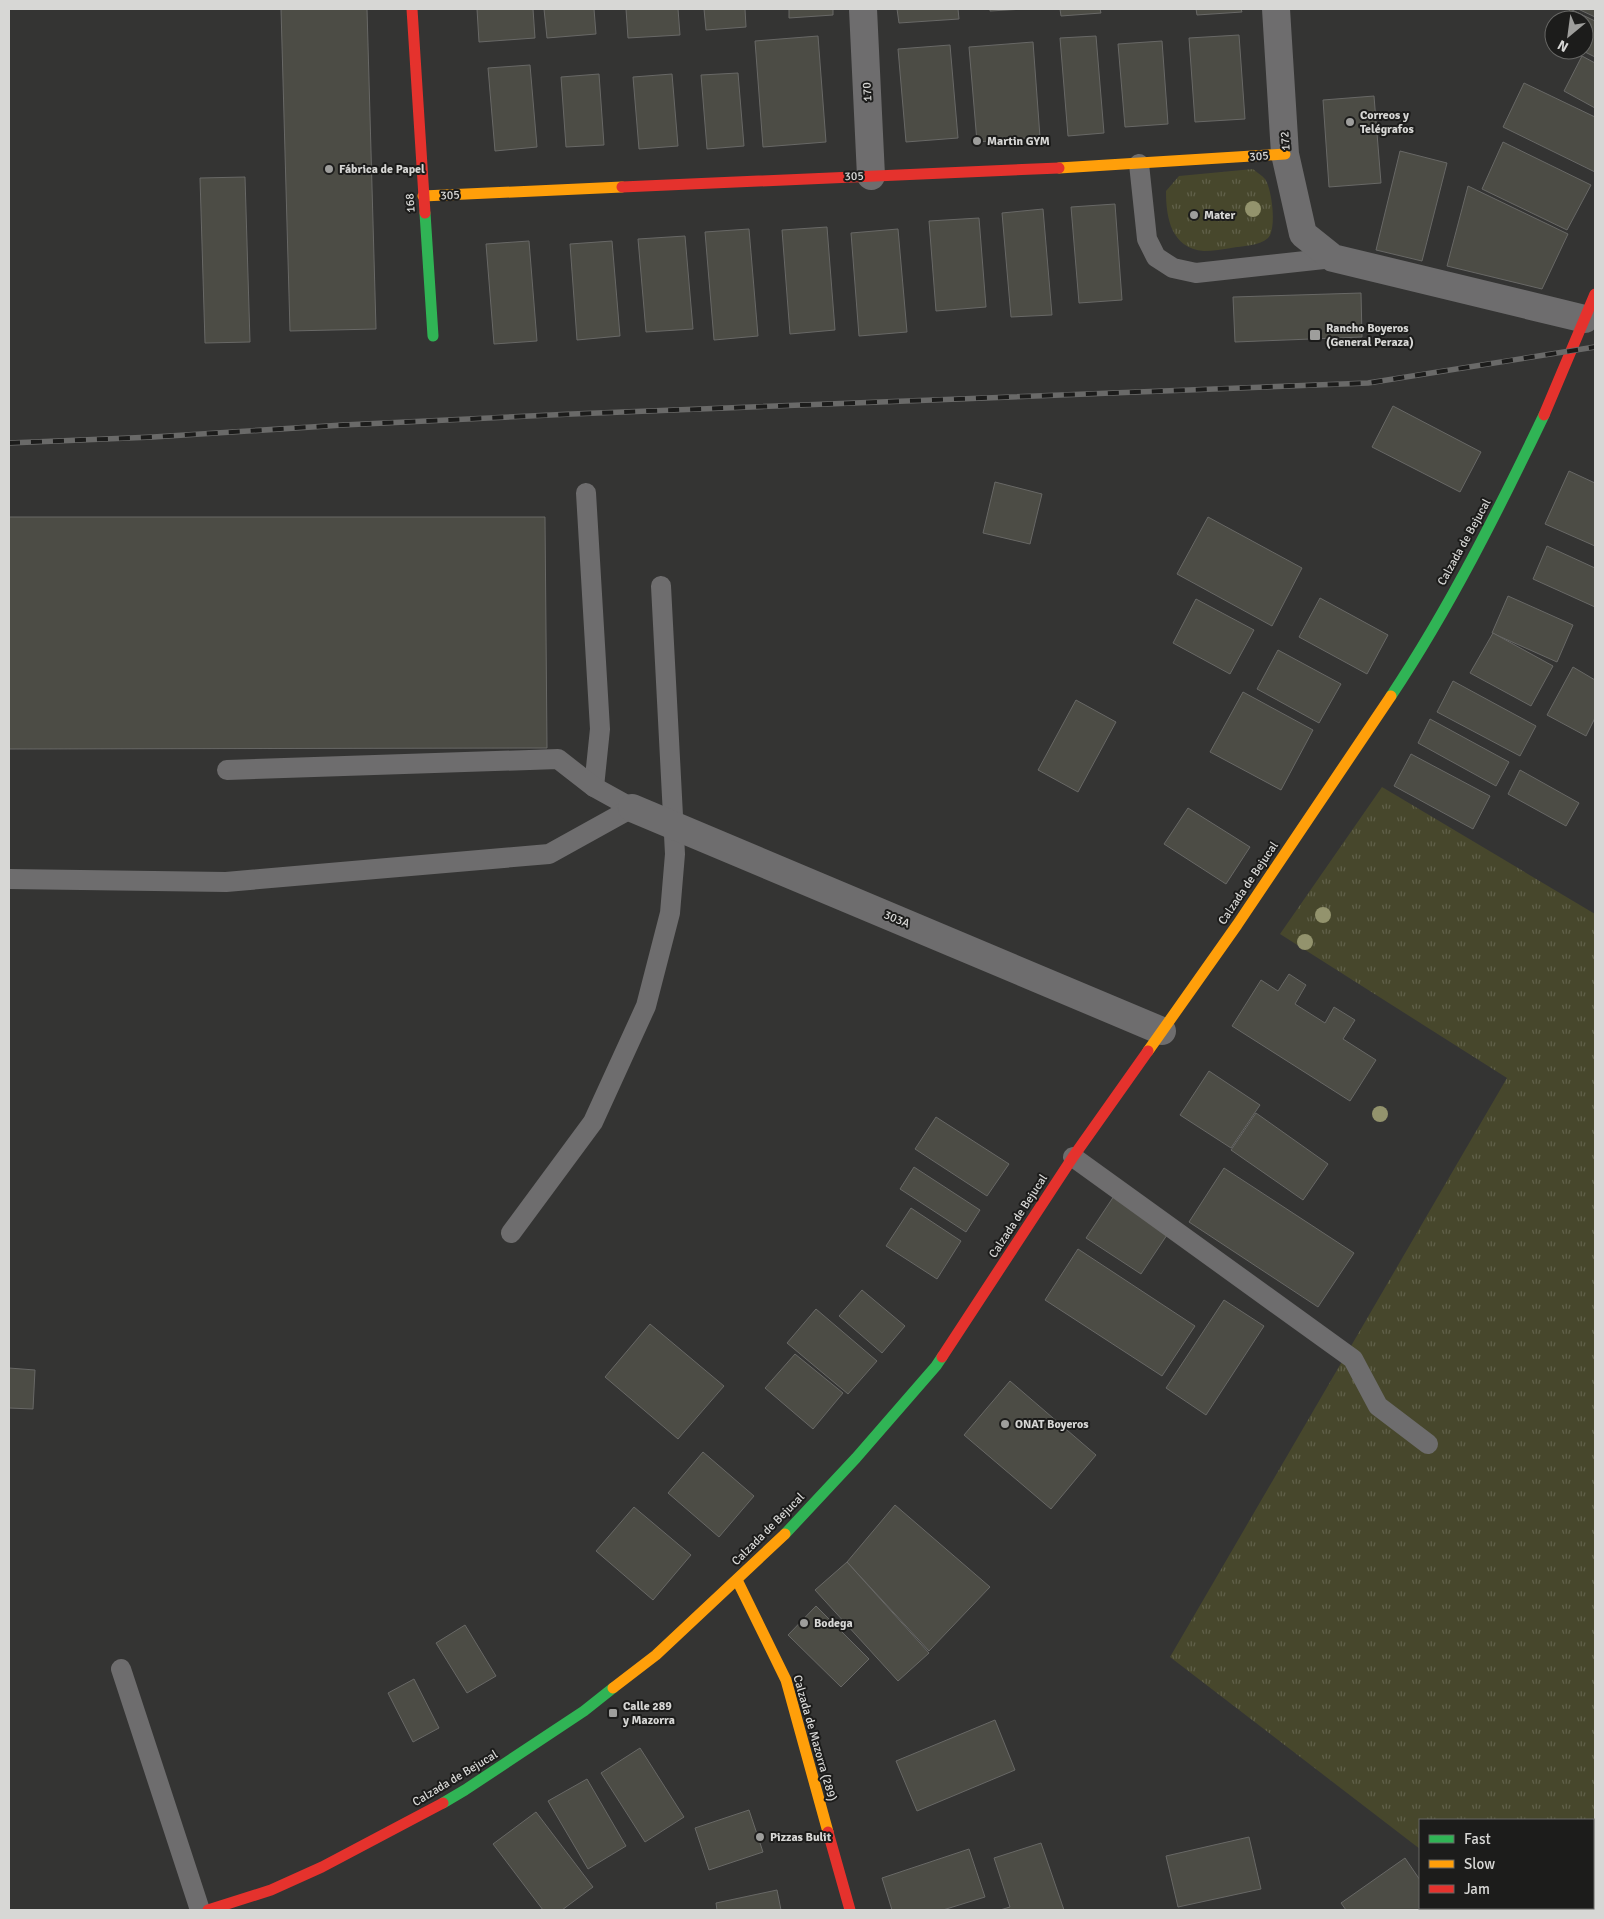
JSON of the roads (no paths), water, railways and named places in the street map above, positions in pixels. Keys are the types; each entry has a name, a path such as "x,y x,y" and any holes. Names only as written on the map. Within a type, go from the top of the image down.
{"main road":[{"name":"168","path":"412,9 433,336"},
{"name":"305","path":"423,196 1139,164 1285,154"},
{"name":"Calzada de Bejucal","path":"208,1910 271,1890 322,1867 465,1790 522,1754 601,1698 656,1655 783,1537 856,1458 936,1366 1073,1158 1237,926 1397,686 1438,618 1508,491 1553,397 1595,294"},
{"name":"Calzada de Mazorra (289)","path":"737,1580 786,1680 850,1910"}],"street":[{"name":"170","path":"863,9 872,176"},
{"name":"172","path":"1276,9 1285,154 1303,234 1332,258"},
{"path":"1332,258 1585,319"},
{"name":"303A","path":"632,808 1162,1031"}],"lane":[{"path":"1139,164 1147,239 1156,257 1173,268 1196,273 1332,258"},
{"path":"586,493 600,729 594,787"},
{"path":"512,1233 593,1122 646,1006 670,912 675,854 661,586"},
{"path":"227,770 558,759 594,787 632,808"},
{"path":"9,879 226,882 549,854 632,808"},
{"path":"1073,1158 1353,1359 1378,1406 1428,1444"},
{"path":"121,1669 200,1910"}],"railway":[{"path":"9,443 572,414 1368,383 1595,347"}],"place":[{"name":"Correos y Telégrafos","path":"1350,122"},
{"name":"Martin GYM","path":"977,141"},
{"name":"Fábrica de Papel","path":"329,169"},
{"name":"Mater","path":"1194,215"},
{"name":"Rancho Boyeros (General Peraza)","path":"1315,335"},
{"name":"ONAT Boyeros","path":"1005,1424"},
{"name":"Bodega","path":"804,1623"},
{"name":"Calle 289 y Mazorra","path":"613,1713"},
{"name":"Pizzas Bulit","path":"760,1837"}]}
